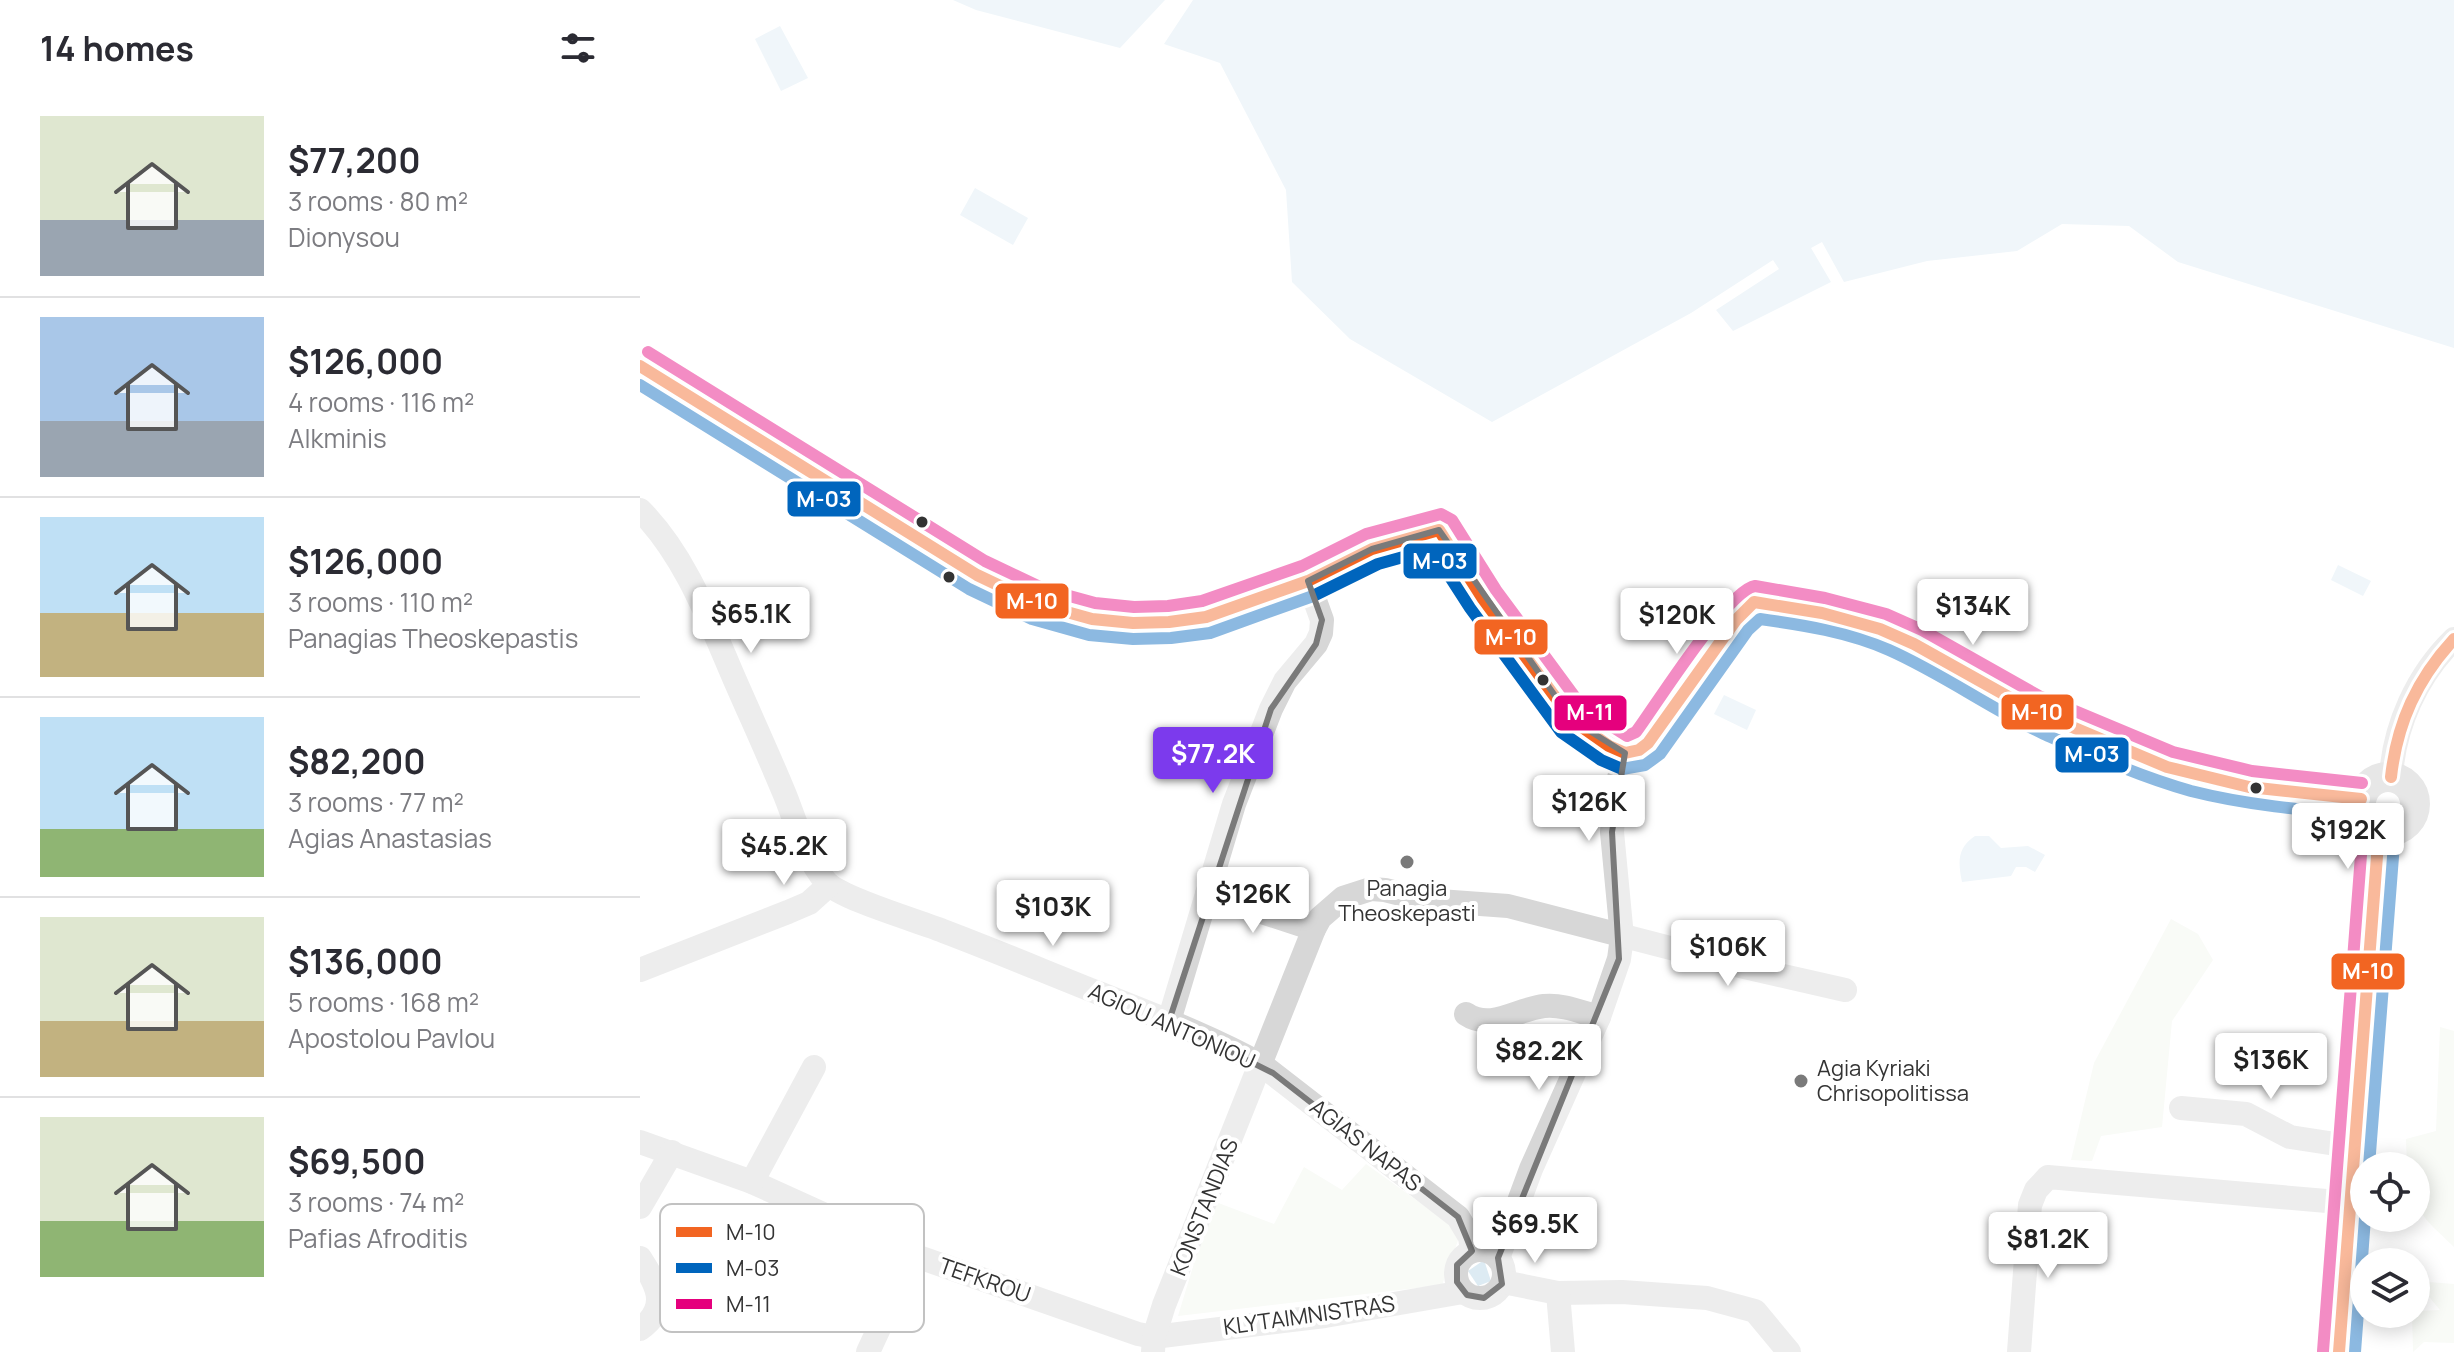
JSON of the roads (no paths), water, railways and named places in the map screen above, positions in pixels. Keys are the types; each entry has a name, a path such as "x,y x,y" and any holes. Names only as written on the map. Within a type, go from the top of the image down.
{"main road":[{"path":"640,366 954,561 1012,592 1067,614 1133,623 1206,617 1308,581 1372,549 1439,530 1483,599 1572,720 1609,746 1625,753 1639,750 1648,743 1736,620 1754,602 1863,623 1891,634 2001,694 2121,750 2171,768 2224,783 2361,799"},
{"path":"2391,777 2410,789 2414,809 2408,823 2402,828 2379,830 2366,821 2361,799 2371,783 2391,777"},
{"path":"2355,1152 2379,830"},
{"path":"2339,1352 2350,1203"}],"street":[{"path":"640,510 651,521 687,576 735,679 801,838 813,863 829,885 809,903 640,970"},
{"path":"1169,1021 1234,804 1271,709 1285,681 1316,644 1321,633 1322,620 1308,581"},
{"path":"2391,777 2405,712 2438,654 2454,639"},
{"path":"1625,753 1615,795 1612,832 1622,937 1619,959 1599,1017 1531,1169 1501,1270 1498,1290 1489,1297 1473,1297 1463,1292 1457,1282 1455,1270 1464,1255 1472,1251 1488,1251 1501,1270 1558,1293 1622,1292 1707,1298 1755,1311 1789,1352"},
{"name":"AGIOU ANTONIOU","path":"829,885 849,896 942,930 1226,1045 1282,1079"},
{"path":"1207,894 1314,929 1320,918 1343,898 1371,889 1450,903 1508,906 1622,937 1845,990"},
{"name":"KONSTANDIAS","path":"1154,1345 1175,1279 1314,929"},
{"path":"1466,1014 1473,1019 1489,1021 1552,1006 1599,1017"},
{"path":"752,1182 814,1067"},
{"name":"AGIAS NAPAS","path":"1282,1079 1458,1217 1470,1237 1472,1251"},
{"path":"2181,1108 2246,1114 2290,1137 2355,1147"},
{"name":"TEFKROU","path":"640,1142 752,1182 801,1204"},
{"path":"640,1207 672,1152"},
{"path":"2019,1352 2030,1205 2036,1190 2048,1177 2350,1203"},
{"path":"640,1258 656,1284 658,1296 650,1322 640,1329"},
{"name":"TEFKROU","path":"924,1259 1138,1334 1154,1345"},
{"name":"KLYTAIMNISTRAS","path":"1154,1345 1463,1292"},
{"path":"1558,1293 1563,1352"},
{"path":"868,1352 877,1332"}],"place":[{"name":"Panagia Theoskepasti","path":"1407,862"},
{"name":"Agia Kyriaki Chrisopolitissa","path":"1801,1081"}]}
